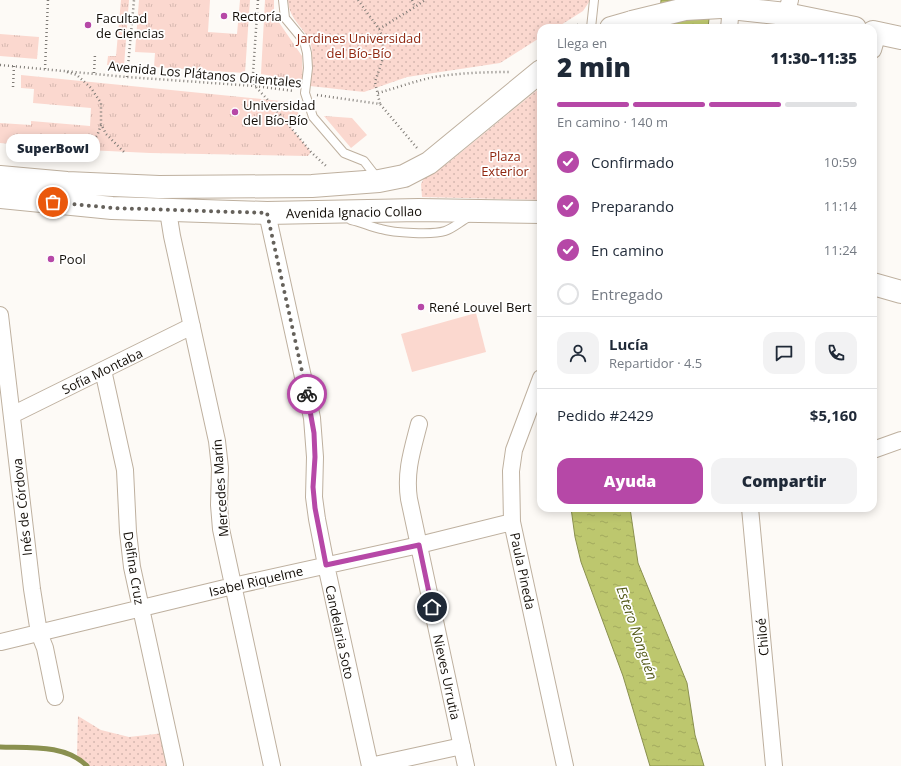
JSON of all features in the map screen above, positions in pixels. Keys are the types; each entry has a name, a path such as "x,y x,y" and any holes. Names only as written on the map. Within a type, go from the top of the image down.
{"main road":[{"path":"625,24 685,9 727,15 788,7 807,23"},
{"path":"0,177 104,185 267,187 349,184 380,181 404,176 429,163 537,74"},
{"name":"Avenida Ignacio Collao","path":"0,197 112,208 267,213 419,210 537,212"},
{"path":"877,285 901,292"}],"street":[{"name":"Mercedes Marín","path":"168,210 172,236 219,452 219,521 272,766"},
{"name":"Candelaria Soto","path":"267,213 312,418 315,457 314,497 326,565 370,766"},
{"name":"Inés de Córdova","path":"0,315 32,589 40,633 45,648 55,697"},
{"name":"Sofía Montaba","path":"12,415 192,326"},
{"name":"Delfina Cruz","path":"103,370 125,470 129,548 140,609 175,765"},
{"name":"Paula Pineda","path":"537,389 514,450 511,471 512,522 565,766"},
{"name":"Nieves Urrutia","path":"419,424 410,458 407,477 409,499 466,766"},
{"path":"877,449 901,440"},
{"name":"Chiloé","path":"750,512 774,766"},
{"name":"Isabel Riquelme","path":"1,642 233,586 419,545 512,522"},
{"path":"370,766 462,746"}],"lane":[{"path":"282,0 285,18 304,41 307,53 308,68 305,93 312,117 344,153 364,161 380,181"},
{"path":"591,24 594,0"}],"path":[{"path":"45,69 48,0"},
{"path":"127,77 134,0"},
{"path":"258,0 253,74 254,86 267,99 311,152 335,174 349,184"},
{"path":"358,0 383,38 383,58 375,82 380,104 429,163"},
{"path":"412,0 415,8"},
{"path":"378,29 415,8 424,0"},
{"path":"94,54 94,73"},
{"name":"Avenida Los Plátanos Orientales","path":"0,65 127,77 254,86 380,104"},
{"path":"13,87 14,66"},
{"path":"63,70 77,75 91,88 101,103 101,124 97,136 82,151"},
{"path":"378,93 435,77 477,72 514,72"},
{"path":"101,124 106,134 125,154"}],"green space":[{"path":"121,0 129,0 124,66 107,65 108,56 116,56"},
{"path":"139,0 210,0 208,32 237,34 240,0 250,0 245,73 154,67 155,53 135,52"},
{"path":"265,0 274,0 274,11 278,21 302,56 303,83 284,81 272,76 261,74"},
{"name":"Jardines Universidad del Bío-Bío","path":"288,0 589,0 583,11 562,24 537,24 537,40 500,63 407,77 364,92 310,86 312,60 311,45 309,39 291,14"},
{"path":"0,34 39,37 37,59 0,56"},
{"path":"21,75 291,102 299,114 300,120 291,128 311,152 308,156 150,153 66,149 0,143 0,123 31,125 31,121 90,126 91,108 33,103 34,89 21,88"},
{"name":"Plaza Exterior","path":"537,90 537,200 422,197 421,184 425,176 448,163"},
{"path":"324,116 352,118 367,135 351,148"},
{"path":"476,313 486,352 412,372 401,334"},
{"path":"78,716 101,730 129,737 164,733 167,766 84,766 77,755"}],"water":[{"path":"661,0 711,0 708,24 659,24"},
{"name":"Estero Nonguén","path":"572,512 631,512 638,563 687,683 695,735 704,766 650,766 623,676 581,562 575,537"}],"waterway":[{"path":"0,747 34,748 58,751 78,759 87,766"}],"way so far":[{"path":"53,202 112,208 267,213 307,394"}],"place":[{"name":"Rectoría","path":"224,16"},
{"name":"Facultad de Ciencias","path":"88,25"},
{"name":"Universidad del Bío-Bío","path":"235,112"},
{"name":"SuperBowl","path":"53,202"},
{"name":"Pool","path":"51,259"},
{"name":"René Louvel Bert","path":"421,307"}],"route":[{"path":"307,394 314,433 315,457 313,487 315,508 326,565 419,545 432,607"}]}
